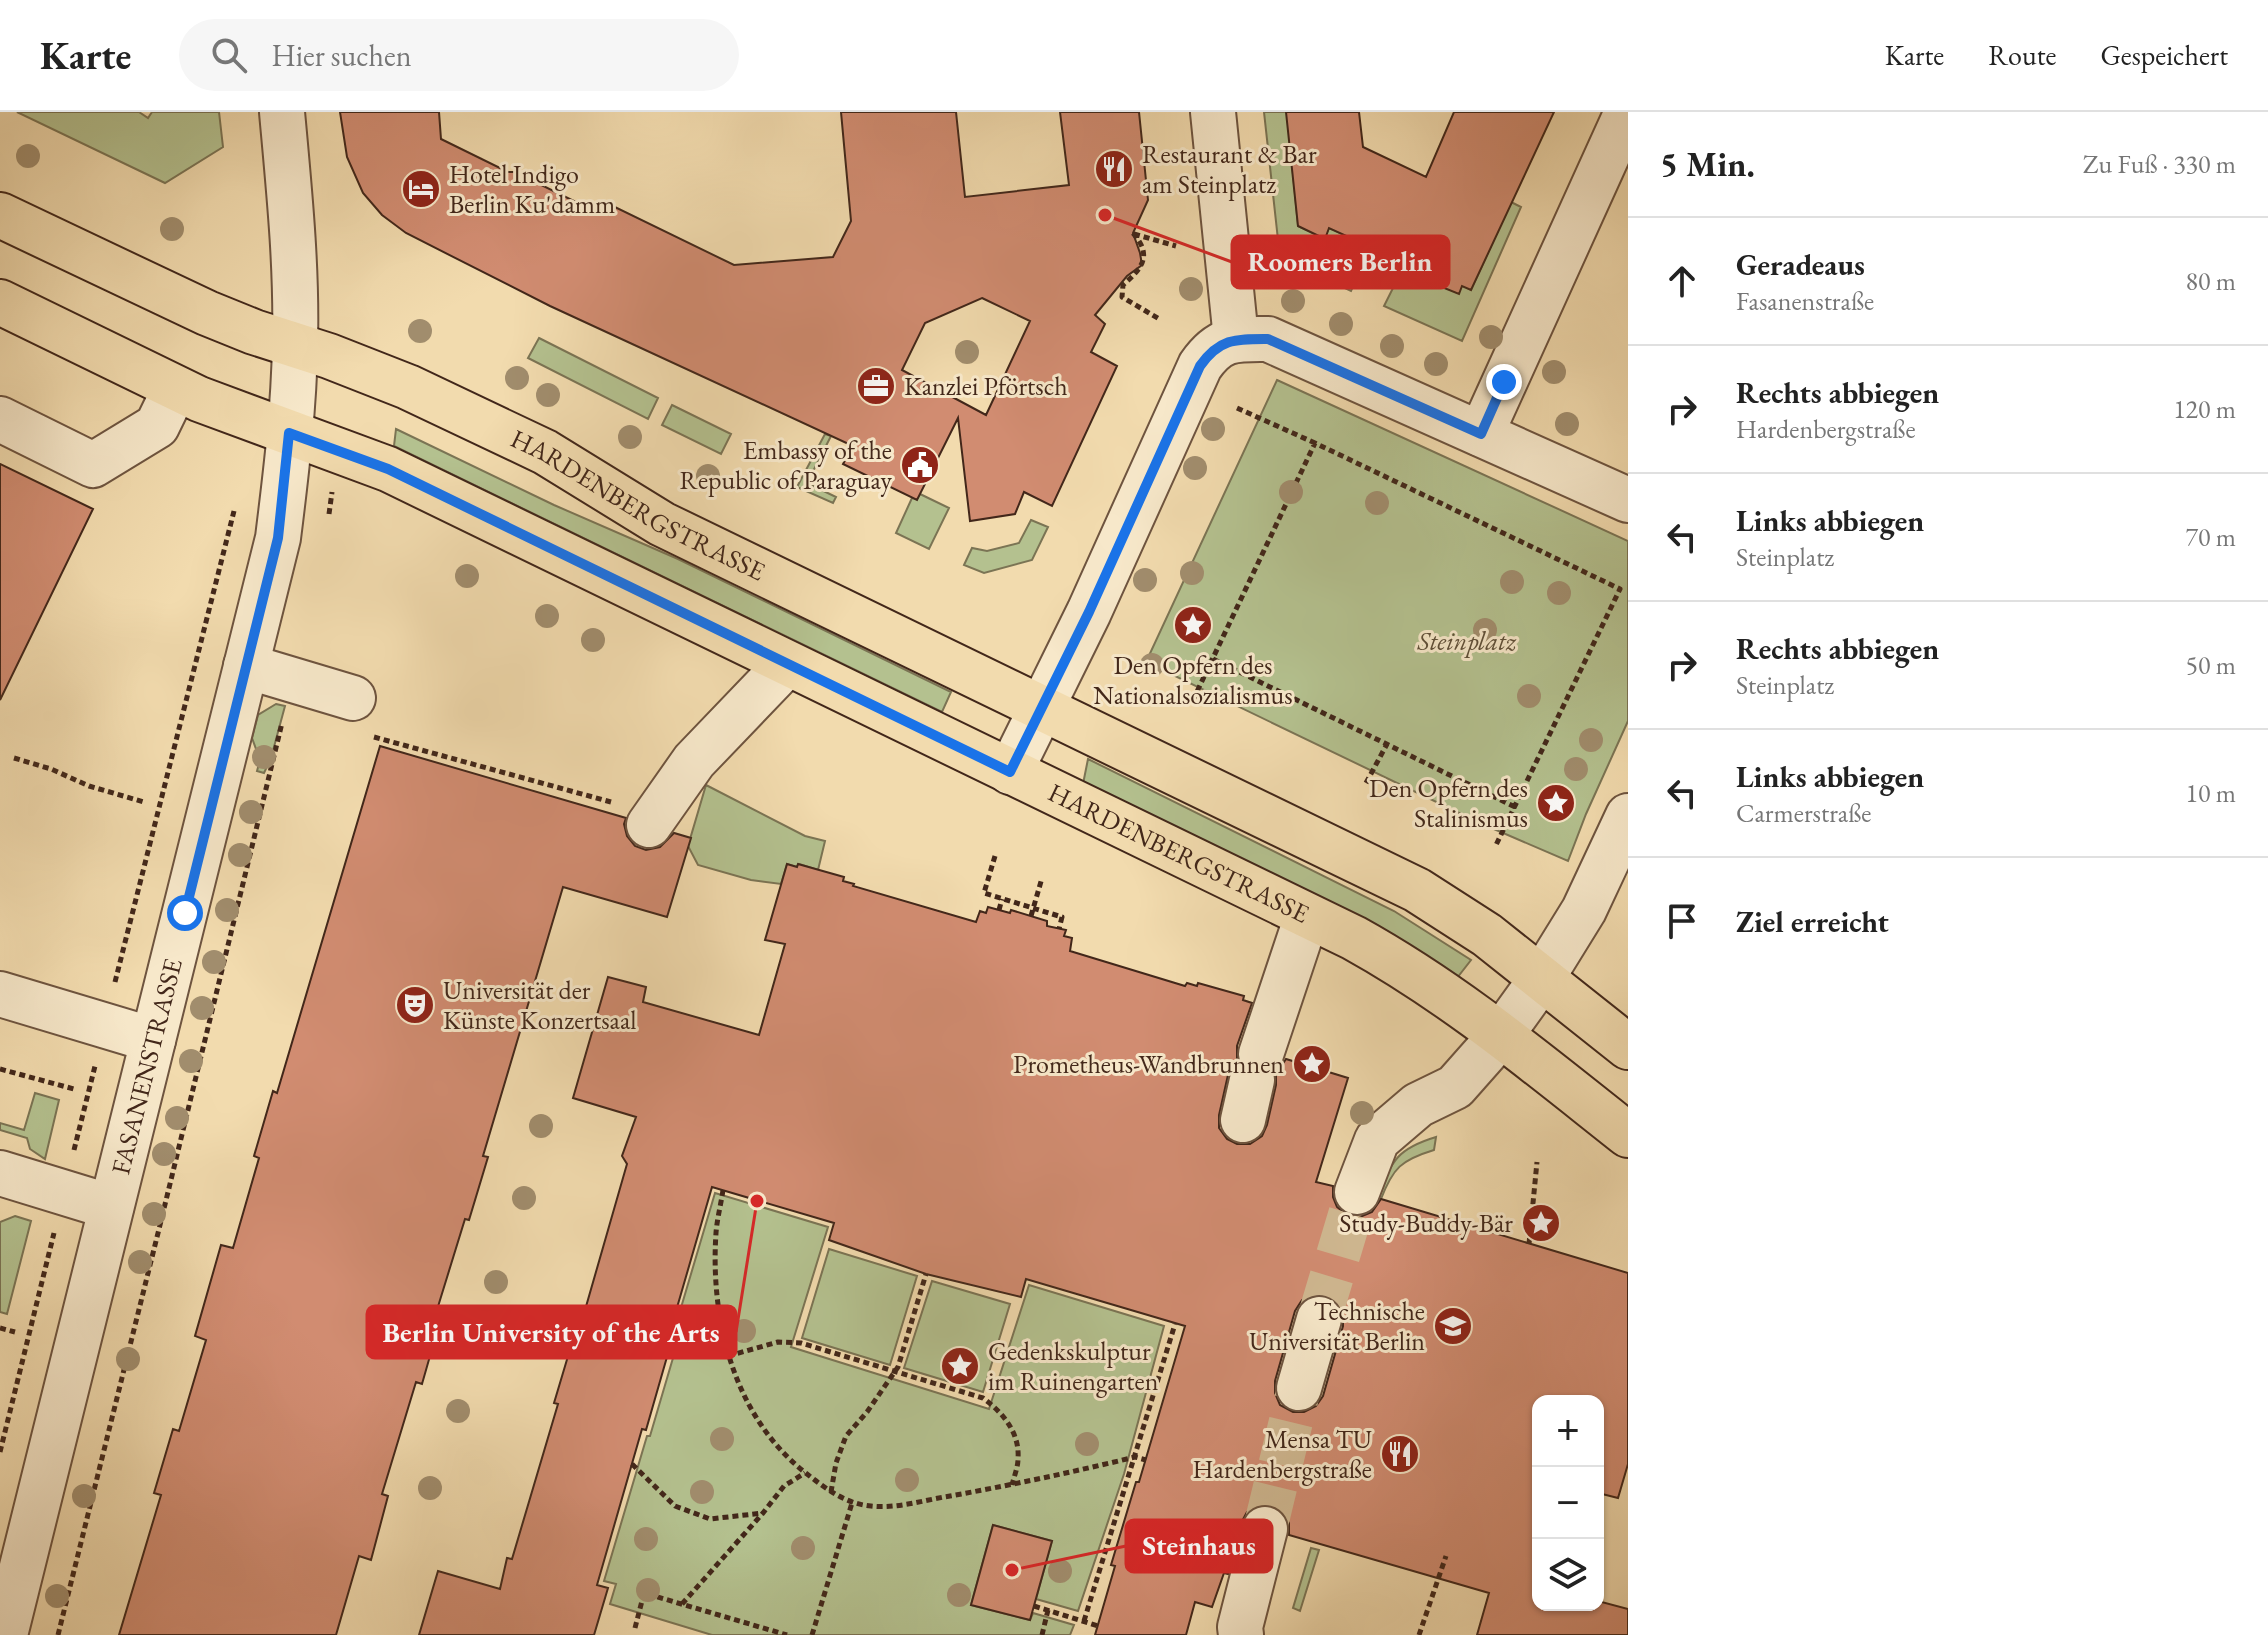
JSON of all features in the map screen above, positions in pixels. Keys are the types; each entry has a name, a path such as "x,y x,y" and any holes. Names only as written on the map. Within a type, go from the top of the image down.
{"main road":[{"name":"HARDENBERGSTRASSE","path":"0,215 207,313 380,374 545,452 662,524 1417,890 1487,935 1628,1047"},
{"name":"HARDENBERGSTRASSE","path":"0,302 175,389 388,469 1402,964 1501,1035 1628,1135"}],"street":[{"name":"FASANENSTRASSE","path":"5,1635 278,538 295,345 295,262 282,112"},
{"path":"1213,112 1236,339"},
{"path":"1481,434 1627,112"},
{"path":"1010,772 1089,612 1200,366 1211,351 1236,339 1268,339 1628,500"},
{"path":"0,419 93,465 157,426 175,389"},
{"path":"653,820 682,757 787,664"},
{"path":"246,666 292,680 359,716"},
{"path":"1357,1192 1377,1140 1418,1105 1455,1087 1501,1035 1542,978 1584,910 1628,816"},
{"path":"1252,1084 1307,916"},
{"path":"0,994 153,1040"},
{"path":"0,1173 111,1207"},
{"path":"1299,1388 1319,1319"},
{"path":"1241,1635 1240,1627 1265,1529"}],"path":[{"path":"1161,320 1122,297 1123,285 1136,275 1144,258 1141,243 1133,233 1176,246"},
{"path":"1237,408 1620,589 1496,845"},
{"path":"1193,700 1315,443"},
{"path":"0,1452 236,503"},
{"path":"1213,659 1515,807"},
{"path":"58,1635 292,680"},
{"path":"359,716 653,820"},
{"path":"1366,783 1387,744"},
{"path":"14,758 51,769 89,786 144,802"},
{"path":"995,856 984,893 1062,917 1059,929"},
{"path":"1031,916 1042,878"},
{"path":"999,910 1002,899"},
{"path":"0,1069 74,1089"},
{"path":"1529,1244 1537,1162"},
{"path":"723,1190 716,1231 716,1283 719,1319 728,1356 749,1406 770,1436 796,1466 831,1492 852,1503 893,1506 1012,1485 1135,1457 1146,1460"},
{"path":"831,1492 836,1463 846,1436 898,1367 926,1274"},
{"path":"1084,1621 1175,1324"},
{"path":"0,1328 15,1332"},
{"path":"728,1356 778,1342 801,1343 983,1398 1000,1410 1012,1428 1019,1456 1012,1485"},
{"path":"632,1464 675,1506 710,1519 763,1513"},
{"path":"682,1604 784,1486 805,1473"},
{"path":"812,1635 852,1503"},
{"path":"1419,1635 1446,1556"},
{"path":"635,1628 644,1593 787,1635"},
{"path":"1034,1606 1098,1626"},
{"path":"1042,1635 1048,1610"}],"green space":[{"path":"17,112 139,112 148,118 152,112 219,112 223,147 165,183"},
{"path":"1264,112 1287,112 1298,226 1324,238 1329,228 1371,247 1351,291 1280,258"},
{"path":"1511,202 1521,207 1462,341 1384,306 1399,276 1423,285 1427,281 1462,285 1471,290"},
{"path":"539,338 658,398 648,419 528,358"},
{"name":"Steinplatz","path":"1277,380 1628,541 1628,721 1568,861 1480,823 1146,662"},
{"path":"672,405 731,434 721,454 662,425"},
{"path":"396,429 554,505 678,559 951,692 942,712 394,446"},
{"path":"825,434 831,436 807,483 836,497 833,503 797,487"},
{"path":"920,494 949,508 929,549 896,533 912,498 917,499"},
{"path":"1031,520 1048,527 1032,560 984,573 964,565 972,548 987,551 1019,543"},
{"path":"276,704 285,706 264,773 257,771 260,760 252,738 258,715"},
{"path":"1088,759 1394,911 1471,960 1457,978 1387,931 1083,784"},
{"path":"706,785 805,836 825,841 818,870 787,864 781,884 751,880 698,865 688,846"},
{"path":"35,1093 59,1100 45,1159 30,1149 27,1138 0,1130 0,1123 24,1130"},
{"path":"1436,1137 1434,1150 1400,1167 1381,1199 1377,1198 1397,1158 1412,1146"},
{"path":"715,1193 828,1227 791,1347 989,1409 1029,1285 1164,1326 1124,1474 1078,1611 1036,1599 1052,1541 993,1525 971,1605 1030,1620 1033,1613 1074,1625 1070,1635 712,1635 610,1604 616,1584 604,1581 678,1341 672,1338"},
{"path":"15,1216 31,1221 7,1314 0,1312 0,1222"},
{"path":"829,1249 917,1276 890,1365 802,1338"},
{"path":"932,1281 1010,1304 983,1392 904,1368"},
{"path":"1311,1548 1319,1550 1300,1611 1293,1608"}],"building":[{"path":"340,112 439,112 441,139 590,209 615,207 734,265 833,257 851,221 841,112 956,112 965,197 1069,185 1060,112 1139,112 1148,200 1133,233 1142,265 1127,276 1095,315 1105,324 1091,352 1117,366 1052,506 1024,492 1015,514 970,521 958,418 917,500 843,464 853,446 550,306 406,233 382,215 363,193 347,157","holes":["982,298 1030,321 986,415 902,370 925,323"]},
{"path":"1286,112 1359,112 1363,147 1426,177 1454,112 1554,112 1471,290 1462,286 1459,294 1427,281 1424,285 1399,276 1395,258 1329,228 1325,239 1298,226"},
{"path":"0,464 93,509 0,700"},
{"path":"380,746 626,818 627,836 635,846 646,850 660,847 674,833 691,838 667,917 563,887 483,1156 488,1157 432,1326 438,1328 422,1384 416,1382 382,1494 388,1496 371,1560 359,1556 336,1635 119,1635 161,1495 154,1493 173,1429 179,1431 206,1340 195,1336 221,1245 233,1248 259,1158 254,1156 273,1091 277,1093"},
{"path":"787,864 797,867 798,864 844,877 843,881 853,886 976,922 980,911 986,913 988,907 1010,913 1011,910 1047,921 1047,926 1066,930 1064,936 1072,938 1070,951 1185,986 1187,983 1197,986 1198,983 1244,996 1243,1000 1252,1003 1237,1046 1237,1061 1228,1075 1219,1115 1219,1128 1227,1139 1237,1144 1250,1144 1262,1136 1267,1125 1276,1074 1286,1059 1348,1078 1316,1182 1333,1186 1337,1207 1347,1215 1360,1217 1372,1212 1381,1199 1628,1273 1628,1464 1618,1498 1604,1494 1604,1395 1532,1395 1532,1611 1604,1611 1604,1603 1628,1609 1628,1635 1477,1635 1489,1593 1289,1535 1289,1523 1283,1512 1270,1505 1258,1505 1247,1512 1241,1523 1228,1574 1224,1573 1212,1607 1195,1602 1186,1635 1095,1635 1115,1566 1111,1565 1185,1326 1026,1279 1021,1297 926,1274 829,1240 834,1223 712,1187 667,1342 671,1343 646,1430 642,1429 597,1585 608,1588 594,1635 419,1635 438,1571 500,1589 507,1558 512,1559 558,1404 554,1403 580,1316 583,1317 627,1164 622,1156 636,1117 573,1098 608,977 646,987 643,1002 759,1035 785,944 765,940","holes":["1314,1295 1327,1295 1338,1302 1343,1314 1343,1326 1323,1396 1316,1406 1304,1412 1293,1412 1280,1405 1275,1393 1275,1381 1295,1311 1302,1300"]},
{"path":"993,1525 1052,1541 1030,1620 971,1605"}],"tunnel":[{"path":"1319,1319 1357,1192"},
{"path":"1265,1529 1299,1388"}],"place":[{"name":"Restaurant & Bar am Steinplatz","path":"1114,169"},
{"name":"Hotel Indigo Berlin Ku'damm","path":"421,189"},
{"name":"Roomers Berlin","path":"1105,215"},
{"name":"Kanzlei Pförtsch","path":"876,386"},
{"name":"Embassy of the Republic of Paraguay","path":"920,465"},
{"name":"Den Opfern des Nationalsozialismus","path":"1193,625"},
{"name":"Den Opfern des Stalinismus","path":"1556,803"},
{"name":"Universität der Künste Konzertsaal","path":"415,1005"},
{"name":"Prometheus-Wandbrunnen","path":"1312,1064"},
{"name":"Berlin University of the Arts","path":"757,1201"},
{"name":"Study-Buddy-Bär","path":"1541,1223"},
{"name":"Technische Universität Berlin","path":"1453,1326"},
{"name":"Gedenkskulptur im Ruinengarten","path":"960,1366"},
{"name":"Mensa TU Hardenbergstraße","path":"1400,1454"},
{"name":"Steinhaus","path":"1012,1570"}],"route":[{"path":"185,913 278,538 289,433 388,469 1010,772 1089,612 1200,366 1211,351 1236,339 1268,339 1481,434 1504,382"}]}
